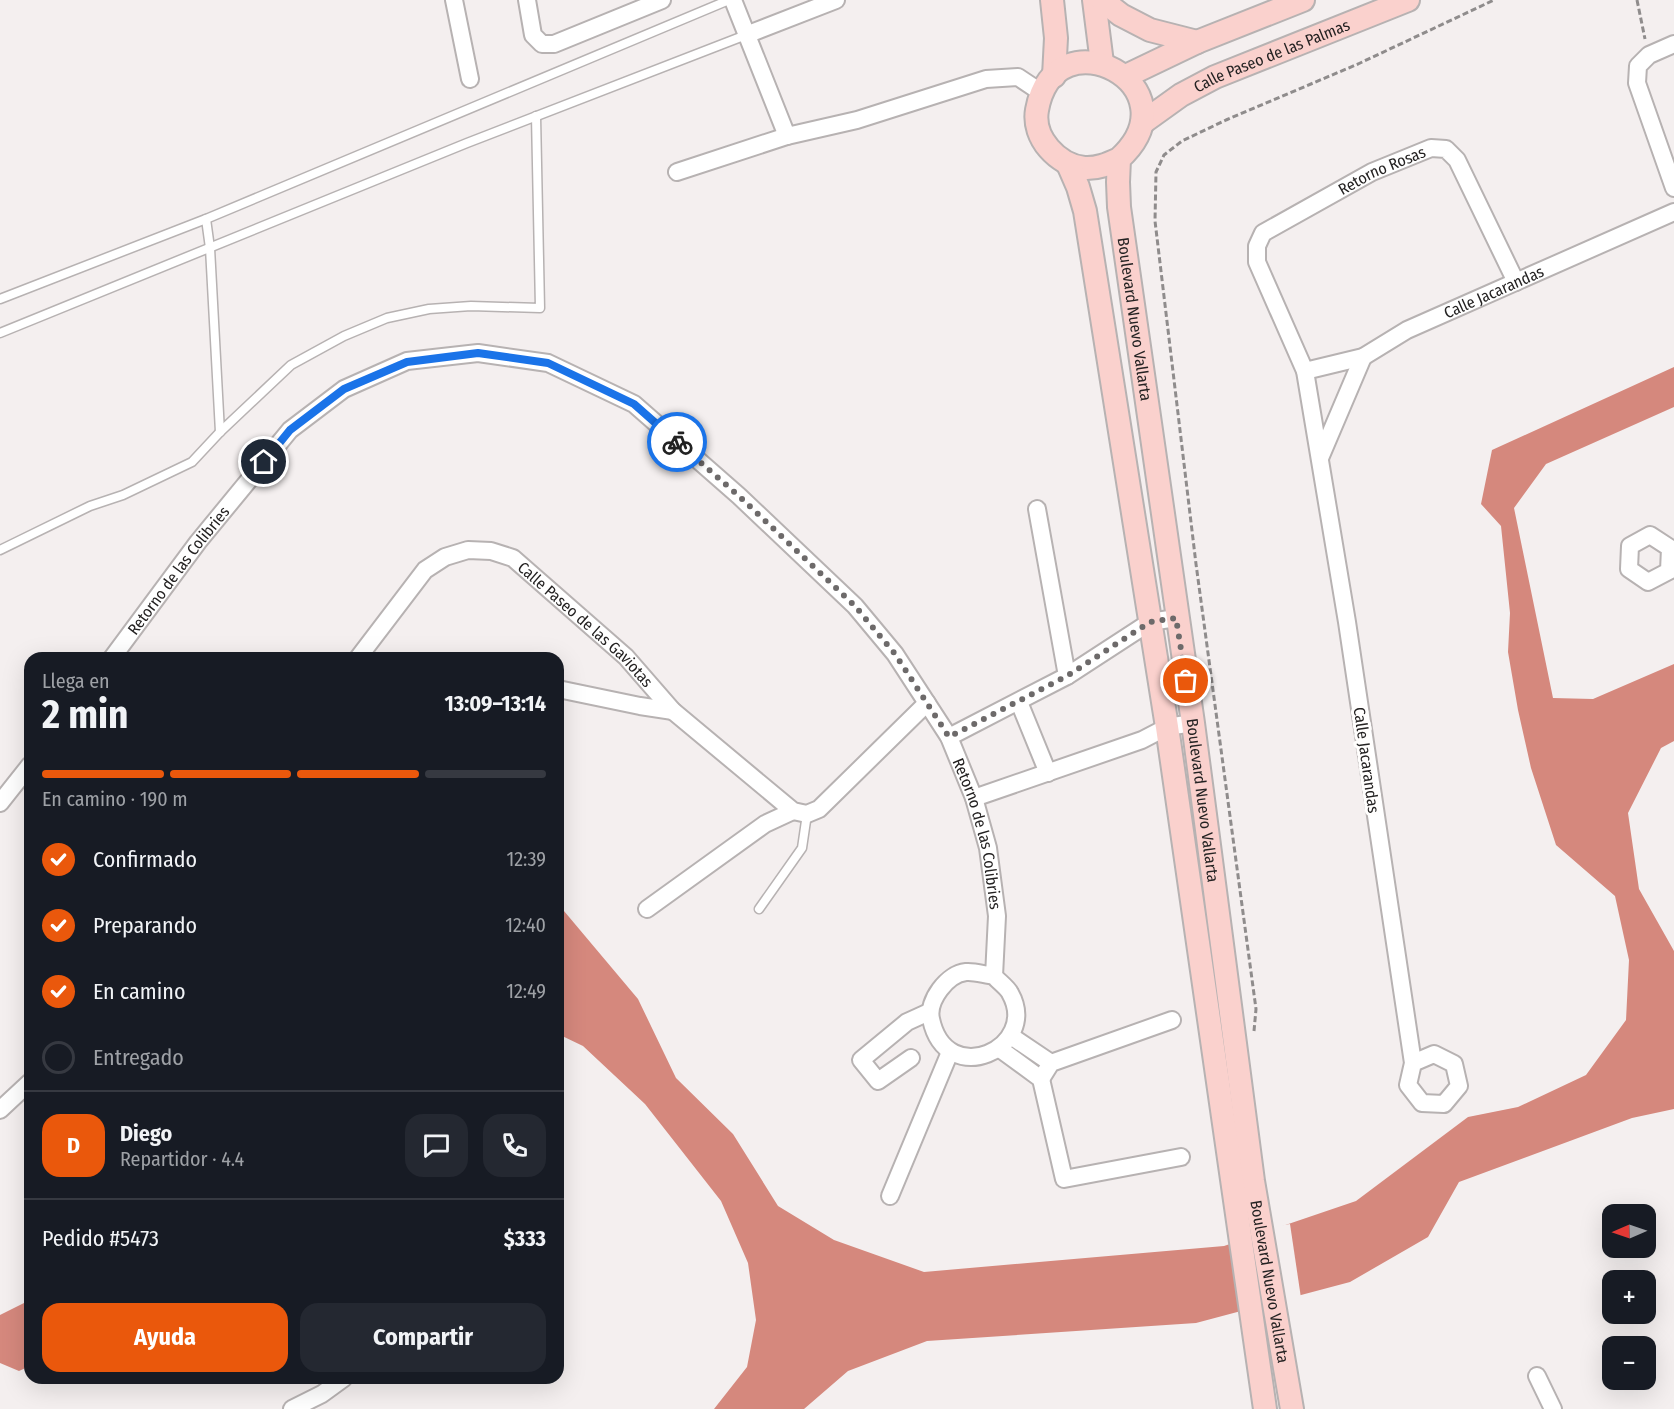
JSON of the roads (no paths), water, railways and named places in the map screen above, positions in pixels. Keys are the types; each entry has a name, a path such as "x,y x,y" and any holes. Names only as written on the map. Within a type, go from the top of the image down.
{"main road":[{"name":"Boulevard Nuevo Vallarta","path":"1052,0 1056,38 1048,84 1036,113 1040,134 1051,152 1068,164 1085,211 1167,728 1243,1184 1279,1338 1292,1409"},
{"path":"1094,0 1102,63"},
{"path":"1102,0 1121,15 1150,30 1197,42"},
{"path":"1126,76 1197,42 1303,0"},
{"name":"Calle Paseo de las Palmas","path":"1142,123 1181,95 1215,77 1408,0"},
{"path":"1048,84 1068,66 1084,62 1102,63 1126,76 1134,86 1139,98 1142,123 1138,137 1130,149 1119,159 1103,166 1086,168 1068,164"},
{"name":"Boulevard Nuevo Vallarta","path":"1119,159 1119,207 1176,618 1193,723 1243,1184 1255,1340 1265,1409"}],"street":[{"path":"454,0 470,79"},
{"path":"527,0 533,35 542,44 554,44 662,0"},
{"path":"731,0 787,136"},
{"path":"746,35 836,0"},
{"path":"1674,44 1648,55 1638,66 1637,83 1674,188"},
{"path":"677,172 787,136 857,120 986,79 1018,77 1048,84"},
{"name":"Retorno Rosas","path":"1305,371 1257,262 1257,246 1263,233 1372,172 1431,148 1446,149 1457,160 1516,282"},
{"name":"Calle Jacarandas","path":"1413,1063 1347,622 1305,371 1364,357 1407,330 1674,212"},
{"name":"Retorno de las Colibries","path":"116,652 198,542 290,430 344,389 407,362 478,353 548,363 634,404 739,496 855,606 895,654 949,737 974,798 988,848 997,916 993,976"},
{"path":"1320,458 1364,357"},
{"path":"1037,509 1067,676"},
{"name":"Calle Paseo de las Gaviotas","path":"363,652 425,570 445,556 468,550 490,551 513,558 626,657 673,711 800,812"},
{"path":"949,737 1067,676 1150,622 1176,618"},
{"name":"Calle Paseo de las Gaviotas","path":"564,690 673,711"},
{"path":"1019,702 1048,773"},
{"path":"647,909 765,824 800,812 819,809 927,704"},
{"path":"974,798 1142,740 1167,728 1193,723"},
{"path":"0,803 24,773"},
{"path":"965,972 993,976 1010,992 1016,1014 1005,1042 975,1058 950,1052 934,1035 929,1012 940,986 965,972"},
{"path":"911,1058 878,1081 861,1060 907,1022 929,1012"},
{"path":"1041,1079 1051,1063 1172,1020"},
{"path":"1005,1042 1051,1063"},
{"path":"1005,1042 1041,1079 1064,1179 1181,1157"},
{"path":"890,1196 950,1052"},
{"path":"0,1110 24,1088"},
{"path":"1538,1376 1553,1409"},
{"path":"292,1409 322,1394 336,1384"}],"lane":[{"path":"0,299 206,219 731,0"},
{"path":"0,333 536,116 746,35"},
{"path":"0,550 90,506 123,495 192,462 220,432 291,365 344,336 387,318 429,309 471,306 540,308 536,116"},
{"path":"206,219 210,248 220,432"},
{"path":"759,909 802,848 800,812"}]}
